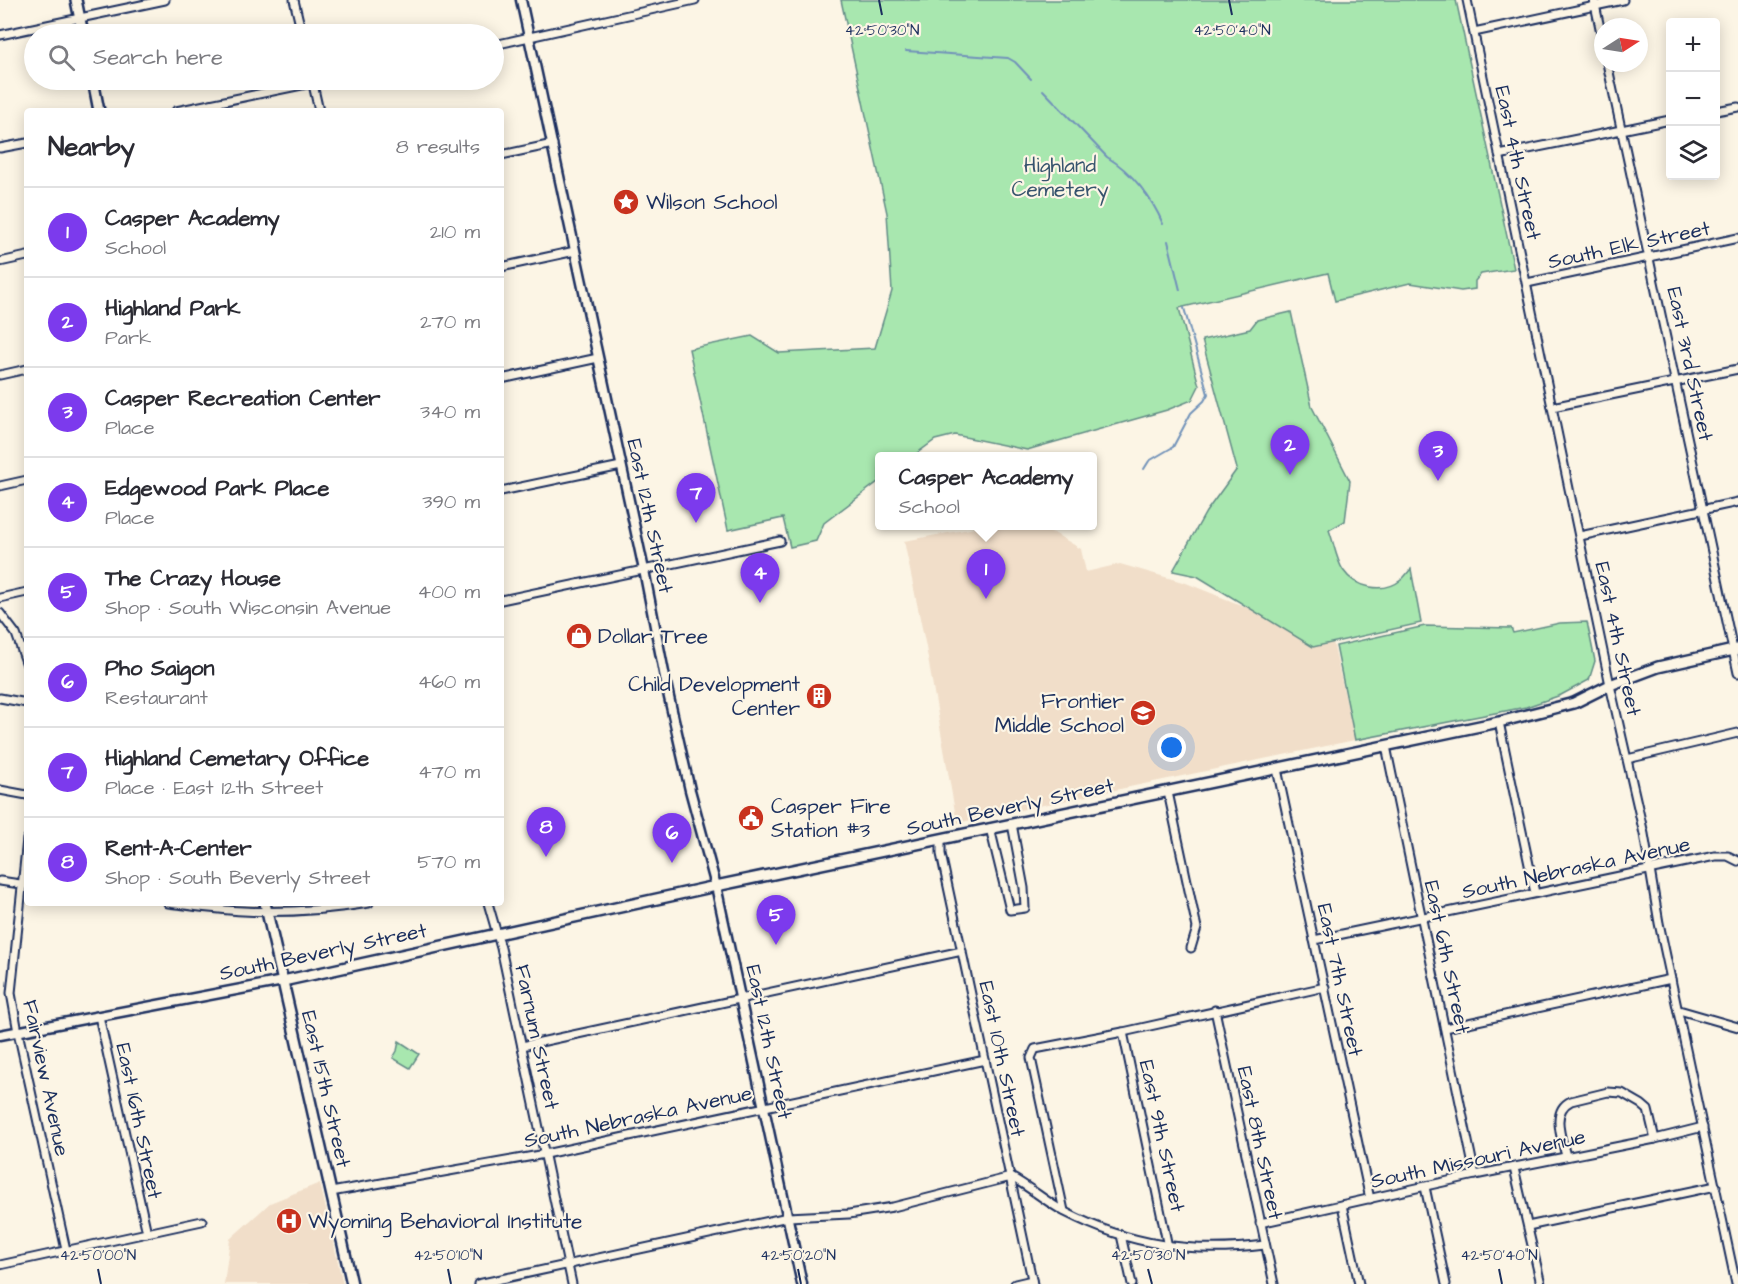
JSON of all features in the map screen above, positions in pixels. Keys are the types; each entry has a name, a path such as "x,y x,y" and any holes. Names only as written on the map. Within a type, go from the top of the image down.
{"main road":[{"path":"76,0 81,24"},
{"path":"95,90 98,108"},
{"name":"South Beverly Street","path":"283,981 716,886 1499,722 1574,703 1610,684 1658,667 1736,649"},
{"name":"East 15th Street","path":"266,907 352,1284"}],"street":[{"path":"55,24 165,0"},
{"path":"294,0 300,24"},
{"name":"East 12th Street","path":"521,0 687,778 716,886 802,1284"},
{"path":"504,43 695,0"},
{"name":"East 4th Street","path":"1467,0 1736,1284"},
{"path":"1474,32 1595,3 1623,0"},
{"path":"1595,3 1598,18"},
{"path":"0,35 24,30"},
{"name":"East 3rd Street","path":"1609,72 1703,510 1736,649 1738,673"},
{"path":"190,108 271,90"},
{"path":"314,90 318,108"},
{"path":"1720,110 1738,107"},
{"path":"1499,155 1666,121"},
{"path":"0,148 24,144"},
{"path":"504,154 553,144"},
{"name":"South Elk Street","path":"1527,283 1738,238"},
{"path":"504,266 575,251"},
{"path":"0,262 24,257"},
{"path":"504,378 598,358"},
{"path":"1552,407 1738,369"},
{"path":"0,375 24,370"},
{"path":"504,490 621,466"},
{"path":"0,486 24,481"},
{"path":"1580,536 1738,502"},
{"path":"504,599 780,541"},
{"path":"0,598 24,593"},
{"path":"0,613 15,634 24,656"},
{"path":"0,698 24,702"},
{"path":"1499,722 1535,893"},
{"path":"1627,759 1738,733"},
{"name":"East 6th Street","path":"1386,746 1475,1175"},
{"name":"East 7th Street","path":"1277,769 1370,1199"},
{"path":"0,790 24,794"},
{"path":"1168,792 1197,928 1191,948"},
{"path":"990,828 1010,910 1025,908 1024,888 1012,824"},
{"name":"East 10th Street","path":"941,840 941,854 1032,1282"},
{"name":"South Nebraska Avenue","path":"1314,940 1715,856 1728,856 1738,861"},
{"path":"0,881 24,885"},
{"name":"Fairview Avenue","path":"24,885 11,993 66,1250"},
{"path":"242,906 330,909 350,906"},
{"name":"Farnum Street","path":"489,906 522,1046 572,1284"},
{"path":"522,1046 962,951"},
{"path":"1445,1028 1671,979"},
{"name":"South Beverly Street","path":"0,1035 283,981"},
{"path":"1064,1211 1031,1058 1035,1049 1123,1032 1324,987"},
{"name":"East 8th Street","path":"1215,1010 1274,1284"},
{"path":"1679,1010 1738,1027"},
{"name":"East 16th Street","path":"99,1016 147,1233"},
{"name":"East 9th Street","path":"1123,1032 1168,1247"},
{"name":"South Nebraska Avenue","path":"332,1192 545,1154 985,1060"},
{"path":"1566,1156 1559,1124 1560,1111 1567,1103 1608,1092 1622,1094 1641,1104 1650,1115 1655,1139"},
{"name":"South Missouri Avenue","path":"1260,1223 1703,1127"},
{"path":"1514,1168 1540,1284"},
{"path":"477,1284 788,1217 849,1214 893,1207 1011,1178 1026,1185 1064,1211 1122,1235 1168,1247 1238,1248 1265,1245"},
{"path":"1528,1226 1716,1186"},
{"path":"1425,1187 1446,1284"},
{"path":"1342,1205 1359,1284"},
{"path":"0,1264 202,1221"},
{"path":"1122,1235 1132,1284"},
{"path":"1015,1284 1032,1282"}],"shaded area":[{"name":"Frontier Middle School","path":"964,530 1045,530 1081,549 1086,572 1120,564 1186,583 1333,642 1355,740 957,823 926,647 904,541"},
{"name":"Wyoming Behavioral Institute","path":"320,1183 343,1284 224,1284 230,1239 270,1203"}],"green space":[{"name":"Highland Cemetery","path":"841,0 1456,0 1514,269 1481,274 1475,281 1475,289 1461,291 1410,283 1335,301 1328,273 1179,308 1199,386 1192,400 1167,410 1027,450 955,435 935,440 918,452 875,452 875,484 824,523 816,541 790,547 783,518 728,530 689,349 752,336 779,353 875,348 892,291 887,213"},
{"path":"1291,312 1312,407 1350,481 1345,521 1329,530 1339,561 1343,570 1355,581 1378,588 1394,584 1411,569 1421,623 1313,647 1197,576 1173,571 1206,512 1237,469 1202,340 1250,329 1257,320"},
{"path":"1587,622 1595,661 1589,680 1561,695 1526,707 1355,740 1336,646 1425,626 1511,628 1513,633 1560,623"},
{"path":"399,1041 419,1054 410,1068 393,1058"}],"waterway":[{"path":"906,51 1008,58 1031,79"},
{"path":"1043,90 1107,157 1133,178 1147,195 1163,224"},
{"path":"1168,241 1180,290"},
{"path":"1144,469 1149,461 1173,447 1191,413 1208,394 1184,308"}],"place":[{"name":"Wilson School","path":"626,202"},
{"name":"Highland Park","path":"1290,475"},
{"name":"Casper Recreation Center","path":"1438,481"},
{"name":"Highland Cemetary Office","path":"696,523"},
{"name":"Casper Academy","path":"986,599"},
{"name":"Edgewood Park Place","path":"760,603"},
{"name":"Dollar Tree","path":"579,636"},
{"name":"Child Development Center","path":"819,696"},
{"name":"Frontier Middle School","path":"1143,713"},
{"name":"Casper Fire Station #3","path":"751,818"},
{"name":"Rent-A-Center","path":"546,857"},
{"name":"Pho Saigon","path":"672,863"},
{"name":"The Crazy House","path":"776,945"},
{"name":"Wyoming Behavioral Institute","path":"289,1221"}]}
